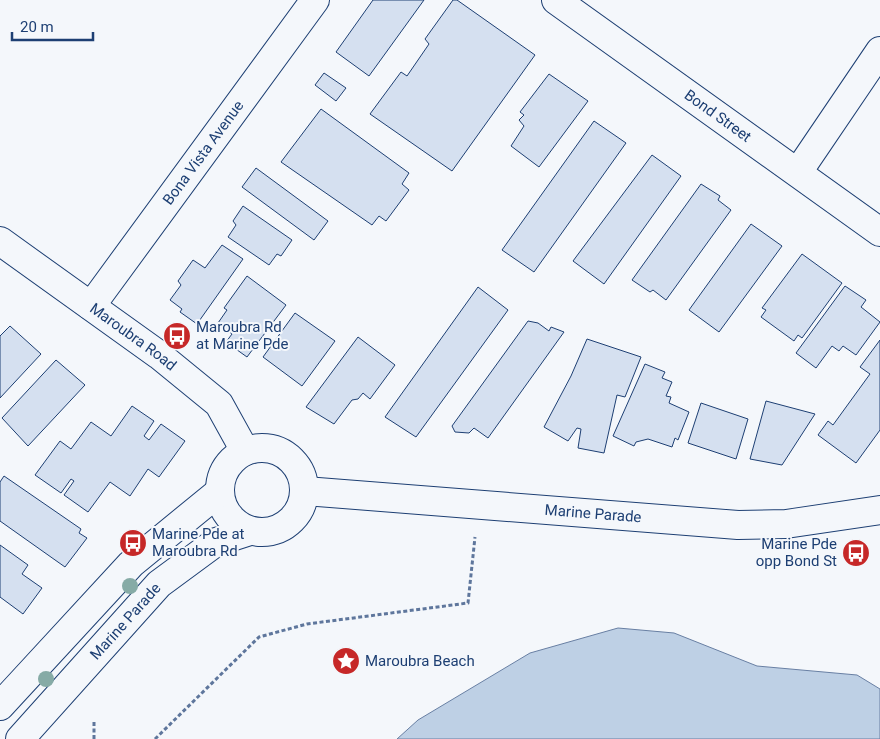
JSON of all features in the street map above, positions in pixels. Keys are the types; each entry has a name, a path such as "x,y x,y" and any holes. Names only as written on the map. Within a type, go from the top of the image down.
{"street":[{"name":"Bona Vista Avenue","path":"91,306 315,0"},
{"name":"Bond Street","path":"556,0 880,232"},
{"path":"798,172 880,51"},
{"name":"Maroubra Road","path":"0,241 159,354 219,404 245,451"},
{"path":"259,448 273,449 286,455 296,464 302,477 305,491 303,504 297,515 288,525 276,531 263,533 250,531 238,526 228,517 222,506 219,492 221,479 226,468 234,458 245,451 259,448"},
{"name":"Marine Parade","path":"305,491 738,525 794,523 880,510"},
{"path":"0,706 131,564 219,492"},
{"name":"Marine Parade","path":"20,739 159,584 216,542 250,531"}],"path":[{"path":"155,739 259,637 307,624 468,603 475,537"},
{"path":"94,720 94,739"}],"water":[{"path":"618,628 674,633 757,666 857,675 880,689 880,739 397,739 418,720 530,653"}],"building":[{"path":"373,0 424,0 369,76 336,52"},
{"path":"453,0 457,0 535,55 452,171 370,114 401,72 407,76 429,44 425,39"},
{"path":"324,73 346,88 336,101 315,85"},
{"path":"549,74 588,101 539,167 511,146 524,126 519,120 524,115 520,112"},
{"path":"321,109 409,173 402,184 409,190 386,221 379,216 372,225 281,162"},
{"path":"594,121 626,143 534,272 502,250"},
{"path":"652,155 681,176 604,284 573,261"},
{"path":"256,168 328,221 314,240 242,187"},
{"path":"701,184 720,196 718,200 731,210 666,300 653,290 650,292 632,280"},
{"path":"243,206 292,240 281,256 277,254 269,265 228,237 236,225 233,221"},
{"path":"751,224 782,246 719,332 689,310"},
{"path":"222,245 243,259 197,324 180,312 182,309 170,300 181,285 178,281 193,260 205,268"},
{"path":"802,254 842,283 802,338 798,335 794,341 761,317 766,310 762,308"},
{"path":"247,276 286,305 247,357 226,342 232,334 218,323 227,310 224,308"},
{"path":"845,286 866,300 861,307 880,322 856,355 843,346 839,351 832,346 816,368 796,353"},
{"path":"478,287 508,310 416,437 385,417"},
{"path":"295,313 335,341 302,386 263,357"},
{"path":"528,321 538,323 549,331 551,327 564,332 488,438 474,428 469,433 455,432 452,426"},
{"path":"10,326 41,354 0,398 0,336"},
{"path":"358,337 395,365 370,399 363,393 358,399 352,400 334,424 306,407"},
{"path":"587,339 641,357 625,397 617,395 604,453 578,448 581,429 577,428 568,441 544,427 571,376"},
{"path":"880,340 880,430 856,463 818,435 828,421 833,425 870,374 860,367"},
{"path":"56,360 85,385 28,446 2,418"},
{"path":"645,364 665,372 662,378 672,382 666,396 671,397 669,403 689,412 678,440 675,438 672,447 648,439 636,442 634,446 613,436"},
{"path":"766,401 815,414 782,465 750,459"},
{"path":"701,403 748,419 736,459 688,443"},
{"path":"132,406 154,421 144,436 149,440 161,424 185,441 159,477 148,469 130,496 110,482 88,512 64,495 74,481 71,479 61,493 35,475 60,441 71,449 91,422 111,436"},
{"path":"4,476 81,529 79,533 87,538 65,567 0,521 0,482"},
{"path":"0,545 28,565 22,574 42,588 23,614 0,597"}],"place":[{"name":"Maroubra Rd at Marine Pde","path":"177,336"},
{"name":"Marine Pde at Maroubra Rd","path":"133,543"},
{"name":"Marine Pde opp Bond St","path":"856,553"},
{"name":"Maroubra Beach","path":"346,661"}]}
